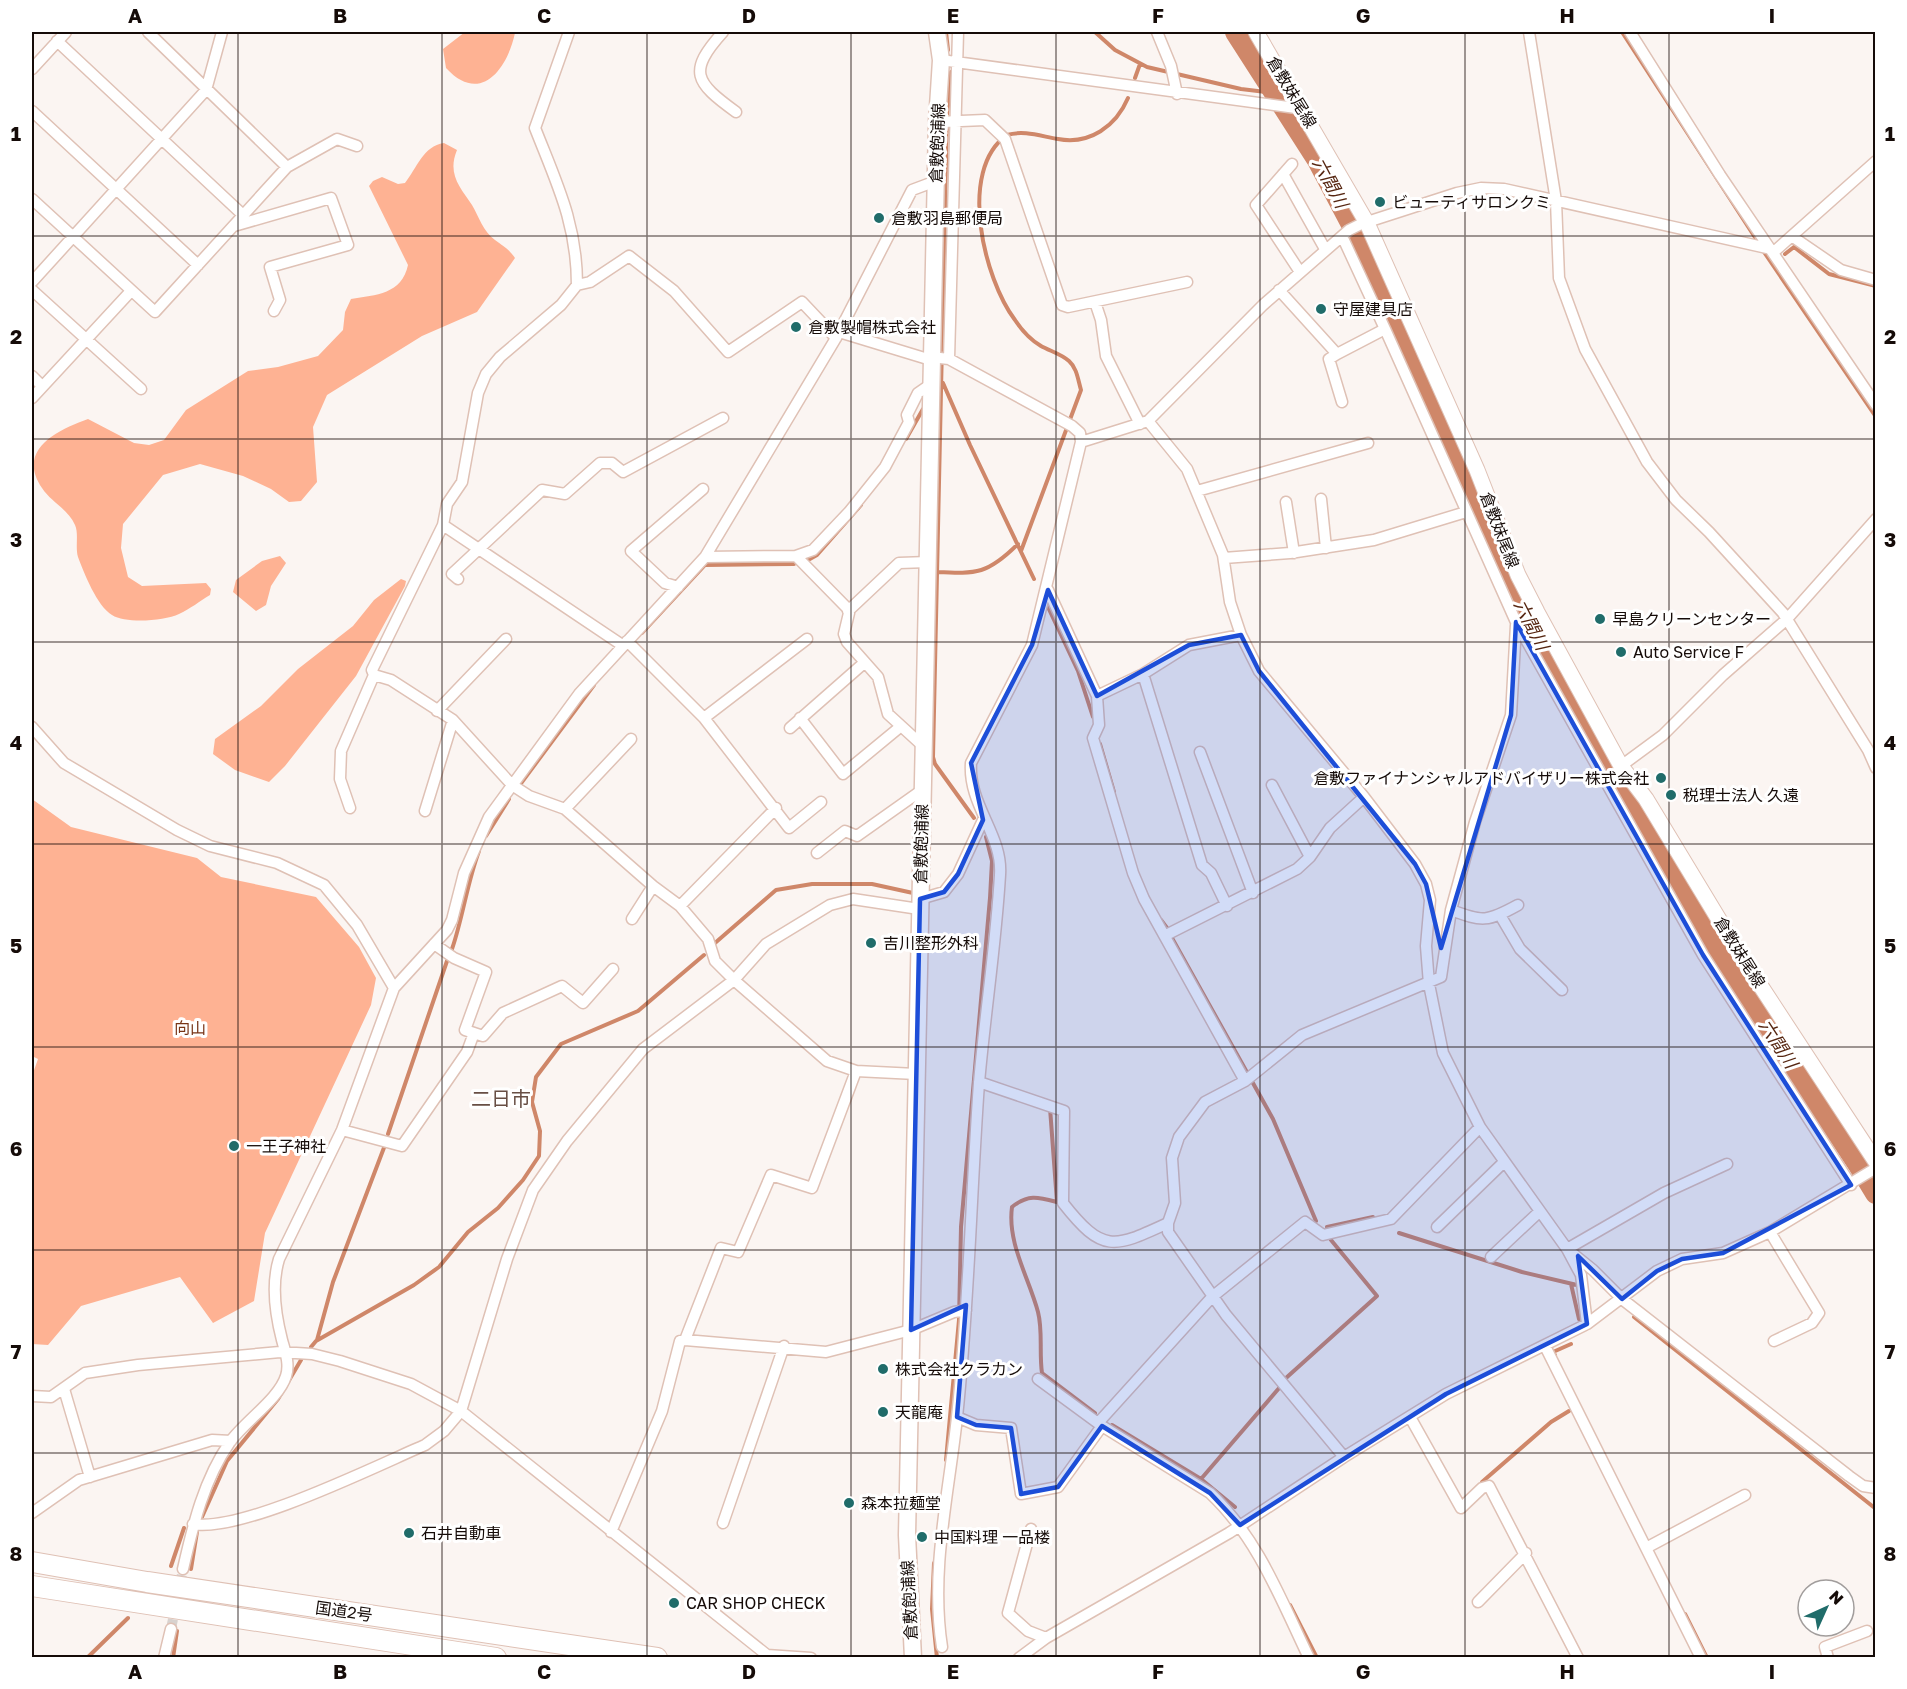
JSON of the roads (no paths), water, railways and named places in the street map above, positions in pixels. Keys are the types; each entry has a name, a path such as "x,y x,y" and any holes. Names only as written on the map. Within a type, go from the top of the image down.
{"highway":[{"name":"国道2号","path":"32,1562 147,1582 657,1658"},
{"name":"国道2号","path":"32,1586 496,1658"}],"main road":[{"name":"倉敷飽浦線","path":"913,1658 906,1535 919,904 931,384 939,358 936,181 946,123 949,62 937,32"},
{"name":"倉敷妹尾線","path":"1256,32 1364,223 1477,471 1534,614 1621,766 1646,799 1741,956 1874,1167"}],"street":[{"path":"32,69 66,32"},
{"path":"148,32 287,167"},
{"path":"32,282 206,90 222,32"},
{"path":"569,32 535,128 567,212 577,252 577,285"},
{"path":"723,32 705,52 700,65 701,80 713,95 736,112"},
{"path":"958,32 949,62 1299,109"},
{"path":"1157,32 1172,72 1177,94"},
{"path":"1529,32 1556,201 1558,278 1585,349 1647,462 1676,500 1709,532 1787,619 1868,750 1875,768"},
{"path":"1630,32 1764,248 1875,405"},
{"path":"57,41 243,215"},
{"path":"32,111 198,265"},
{"path":"939,358 946,123 985,120 1003,137 1038,229 1062,305 1068,307 1187,282"},
{"path":"32,199 155,312 287,167 337,139 357,146"},
{"path":"1081,442 1144,422 1279,290 1325,249 1364,223 1457,193 1481,188 1504,189 1776,250 1875,161"},
{"path":"1292,164 1256,205 1300,272"},
{"path":"1283,174 1325,249"},
{"path":"183,1569 193,1524 213,1470 231,1441 284,1381 287,1373 286,1353 276,1305 275,1274 279,1259 342,1130 394,988 434,944 452,920 464,873 489,817 512,785 579,694 705,557 838,335 912,190 936,181"},
{"path":"233,227 331,198 348,245 270,267 280,300 274,311"},
{"path":"1346,233 1385,329 1466,512 1518,621 1703,955 1853,1184"},
{"path":"1793,237 1835,267 1875,280"},
{"path":"350,808 340,779 341,751 374,675 372,670 443,525 447,504 462,482 478,393 486,374 500,357 561,305 577,285 590,282 629,256 674,291 728,352 802,302 838,335 939,358 1070,424 1080,433 1081,442 1048,590 1032,645 971,763 970,775 983,820 994,838 1001,859 979,1082 961,1311 957,1418 939,1558 937,1597 942,1647"},
{"path":"32,290 141,388"},
{"path":"1279,290 1337,354"},
{"path":"32,398 131,291"},
{"path":"1095,302 1101,320 1106,356 1144,422 1187,470 1197,491 1224,558 1230,602 1241,635 1259,671 1364,797 1415,864 1426,884 1430,900 1426,946 1429,984 1443,1053 1480,1127 1566,1249 1581,1275 1587,1324"},
{"path":"1342,402 1329,359 1385,329"},
{"path":"32,376 42,386"},
{"path":"705,557 796,556 813,550 865,493 885,467 909,422 907,415 918,393 931,384"},
{"path":"458,579 452,574 542,490 565,494 600,463 612,463 622,472 723,418"},
{"path":"1197,491 1368,443"},
{"path":"678,587 665,583 631,551 703,489"},
{"path":"1321,500 1326,548"},
{"path":"1286,502 1294,553"},
{"path":"1224,558 1294,553 1374,540 1466,512"},
{"path":"1621,766 1663,735 1723,675 1787,619 1875,519"},
{"path":"443,525 624,643 704,718 776,808 789,828 821,802"},
{"path":"796,556 848,611"},
{"path":"924,747 888,714 878,677 847,642 844,634 848,611 899,562 928,562"},
{"path":"1048,590 1097,696 1099,725 1093,738 1133,873 1248,1078"},
{"path":"1344,1457 1212,1297 1168,1232 1168,1223 1176,1203 1172,1158 1179,1137 1205,1102 1248,1078 1302,1035 1429,984 1441,977 1451,910 1475,822 1511,715 1518,621"},
{"path":"1097,696 1143,674 1189,645 1241,635"},
{"path":"437,711 506,639"},
{"path":"704,718 807,639"},
{"path":"790,728 864,663"},
{"path":"1143,674 1202,865 1211,873 1227,906"},
{"path":"374,675 391,680 453,720 512,785 529,796 565,809 653,886 680,906 708,939 715,961 828,1062 856,1071 916,1074"},
{"path":"800,718 843,774 900,727"},
{"path":"425,811 453,720"},
{"path":"32,727 64,763 177,830 210,846 277,863 324,885 357,925 394,988"},
{"path":"565,809 631,739"},
{"path":"1200,752 1253,893"},
{"path":"1272,785 1311,857"},
{"path":"817,853 845,831 857,836 922,790"},
{"path":"1166,935 1297,869 1311,857 1330,828 1364,797"},
{"path":"680,906 776,808"},
{"path":"193,1524 203,1526 257,1514 308,1495 425,1445 444,1431 461,1411 507,1259 533,1190 567,1142 644,1049 734,980 766,944 830,905 853,899 919,904 944,892 958,874 983,820"},
{"path":"632,919 653,886"},
{"path":"1451,910 1479,921 1500,915 1518,905"},
{"path":"1500,915 1520,949 1562,990"},
{"path":"434,944 454,958 486,972 465,1030 483,1036 503,1013 562,986 583,1003 613,969"},
{"path":"342,1130 402,1146 466,1052 474,1033"},
{"path":"685,1340 721,1248 738,1252 771,1175 812,1188 856,1071"},
{"path":"979,1082 1064,1111 1063,1203 1096,1237 1118,1243 1128,1242 1168,1223"},
{"path":"957,1418 976,1425 1011,1428 1021,1494 1058,1487 1100,1424 1212,1297 1305,1222 1323,1235 1391,1219 1480,1127"},
{"path":"1437,1227 1504,1161"},
{"path":"1566,1249 1664,1193 1727,1164"},
{"path":"1018,1658 1046,1638 1240,1525 1446,1394 1587,1324 1657,1271 1682,1259 1723,1253 1770,1232 1853,1184 1874,1167"},
{"path":"1491,1257 1539,1212"},
{"path":"1770,1232 1819,1312 1812,1323 1774,1341"},
{"path":"1566,1249 1593,1270 1622,1299 1849,1476 1863,1486 1875,1488"},
{"path":"611,1532 662,1411 680,1341 784,1346 826,1352 911,1330 961,1311"},
{"path":"723,1522 784,1346"},
{"path":"1545,1346 1649,1546 1701,1658"},
{"path":"32,1396 51,1397 85,1374 117,1368 286,1353 312,1354 411,1384 461,1411 766,1655 812,1658"},
{"path":"1038,1379 1100,1424 1210,1493 1240,1525 1255,1547 1309,1658"},
{"path":"64,1389 90,1477"},
{"path":"1410,1417 1461,1508 1484,1487 1489,1486 1523,1556 1578,1658"},
{"path":"32,1513 79,1480 212,1440 231,1441"},
{"path":"1649,1546 1745,1495"},
{"path":"1031,1529 1008,1613 1028,1631 1046,1638"},
{"path":"1478,1602 1523,1556"},
{"path":"164,1658 171,1629"},
{"path":"1828,1658 1825,1647 1867,1631"}],"waterway":[{"path":"946,32 948,50"},
{"path":"1095,32 1115,50 1147,67 1241,89 1274,93"},
{"name":"六間川","path":"1236,32 1318,160 1364,247 1447,430 1524,614 1643,827 1744,992 1876,1193"},
{"path":"1622,32 1758,242"},
{"path":"1135,78 1140,64"},
{"path":"951,72 947,116 933,757 935,764 974,818"},
{"path":"1021,551 1081,390 1072,364 1063,356 1030,338 1004,302 986,253 981,225 979,198 983,173 992,151 1007,135 1026,133 1070,140 1091,136 1109,125 1128,98"},
{"path":"1785,254 1794,247 1829,274 1876,286"},
{"path":"1762,249 1876,417"},
{"path":"943,383 1034,579"},
{"path":"906,439 923,409"},
{"path":"808,560 817,555 861,505"},
{"path":"937,572 962,573 990,567 1018,544"},
{"path":"642,633 705,565 794,564"},
{"path":"1047,605 1078,671 1093,717"},
{"path":"519,786 594,685"},
{"path":"1100,744 1114,792"},
{"path":"486,836 509,799"},
{"path":"946,1460 959,1320 961,1227 990,898 992,861 986,837"},
{"path":"452,949 479,851"},
{"path":"715,943 776,890 812,884 872,884 913,893"},
{"path":"1161,920 1167,928"},
{"path":"1172,938 1273,1119 1316,1221"},
{"path":"311,1347 316,1341 414,1285 439,1267 468,1232 498,1208 523,1180 539,1156 540,1131 532,1102 536,1077 561,1044 638,1011 704,955"},
{"path":"388,1134 447,961"},
{"path":"1050,1108 1057,1202 1028,1198 1012,1207 1013,1234 1038,1312 1042,1373 1095,1413"},
{"path":"317,1340 333,1282 385,1145"},
{"path":"1327,1227 1373,1217"},
{"path":"1399,1233 1522,1272 1577,1285"},
{"path":"1286,1378 1377,1296 1331,1240"},
{"path":"1571,1284 1579,1319"},
{"path":"1634,1317 1876,1509"},
{"path":"1555,1355 1553,1352 1571,1344"},
{"path":"202,1517 227,1461 278,1399 301,1360"},
{"path":"1112,1425 1201,1479 1280,1387"},
{"path":"1484,1485 1482,1482 1551,1422 1569,1411"},
{"path":"1201,1479 1235,1507"},
{"path":"171,1566 184,1528"},
{"path":"191,1569 197,1532"},
{"path":"934,1563 932,1609 937,1658"},
{"path":"1290,1605 1317,1658"},
{"path":"1685,1614 1707,1658"},
{"path":"87,1658 128,1618"},
{"path":"173,1658 177,1631"}],"tunnel":[{"path":"171,1629 183,1569"}],"place":[{"name":"ビューティサロンクミ","path":"1380,202"},
{"name":"倉敷羽島郵便局","path":"879,218"},
{"name":"守屋建具店","path":"1321,309"},
{"name":"倉敷製帽株式会社","path":"796,327"},
{"name":"早島クリーンセンター","path":"1600,619"},
{"name":"Auto Service F","path":"1621,652"},
{"name":"倉敷ファイナンシャルアドバイザリー株式会社","path":"1661,778"},
{"name":"税理士法人 久遠","path":"1671,795"},
{"name":"吉川整形外科","path":"871,943"},
{"name":"一王子神社","path":"234,1146"},
{"name":"株式会社クラカン","path":"883,1369"},
{"name":"天龍庵","path":"883,1412"},
{"name":"森本拉麺堂","path":"849,1503"},
{"name":"石井自動車","path":"409,1533"},
{"name":"中国料理 一品楼","path":"922,1537"},
{"name":"CAR SHOP CHECK","path":"674,1603"}],"district":[{"name":"二日市","path":"501,1099"}],"park label":[{"name":"向山","path":"190,1028"}]}
